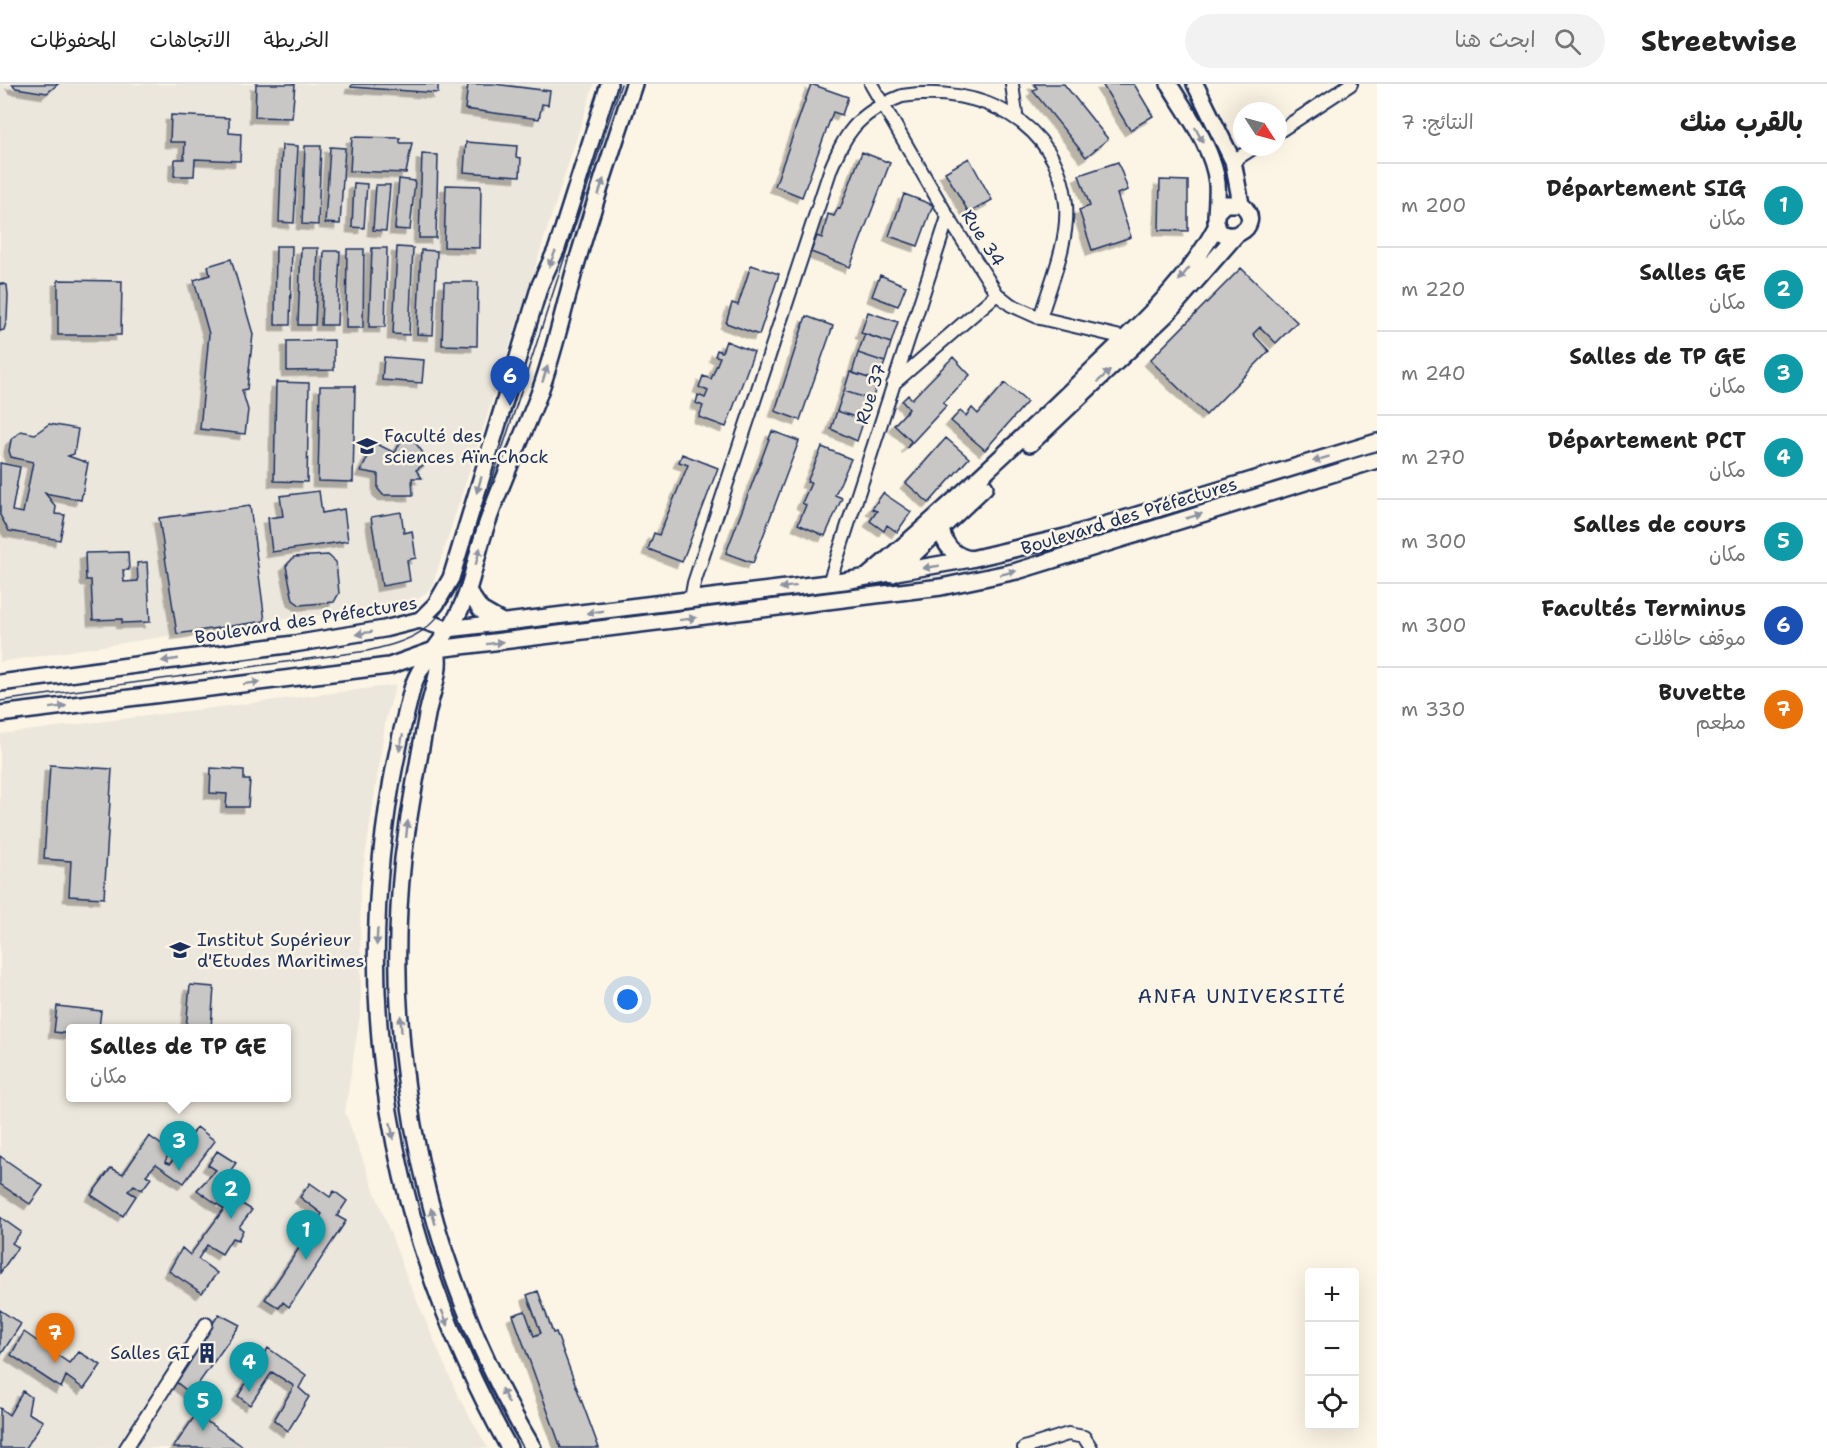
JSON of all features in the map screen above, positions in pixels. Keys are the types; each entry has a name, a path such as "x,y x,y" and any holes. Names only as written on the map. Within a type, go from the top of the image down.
{"street":[{"path":"420,620 436,604 451,578 537,296 557,248 609,84"},
{"path":"509,1448 444,1316 426,1266 405,1194 387,1101 377,999 376,950 384,831 412,686 425,663 436,650 468,591 487,522 536,401 554,349 578,258 634,84"},
{"name":"Rue 34","path":"871,84 948,217 997,294 1011,304 1040,318 1125,338"},
{"path":"1012,84 1016,114"},
{"path":"1169,84 1208,153 1216,182 1217,219 1222,233 1236,235"},
{"path":"888,593 889,580 894,572 1168,313 1236,235 1245,229 1249,219 1240,204 1233,161 1195,84"},
{"path":"1287,126 1351,84"},
{"path":"691,599 694,583 831,168 842,144 854,127 882,105 928,89 959,88 990,97 1016,114 1033,129 1052,155 1060,174 1066,205 1061,248 1040,318"},
{"path":"1233,161 1241,156"},
{"path":"1217,219 1225,204 1240,204"},
{"name":"Rue 37","path":"829,583 948,217"},
{"name":"Boulevard des Préfectures","path":"867,577 912,541 1125,338 1172,289 1206,246 1217,219"},
{"path":"892,385 997,294"},
{"name":"Boulevard des Préfectures","path":"0,683 294,644 384,629 420,620 448,629 829,583 971,559 1065,537 1377,442"},
{"name":"Boulevard des Préfectures","path":"0,714 389,666 436,650 940,587 1017,571 1377,460"},
{"path":"941,528 948,547 958,556 971,559"},
{"path":"861,597 862,587 867,577"},
{"path":"468,591 481,610 502,622"},
{"path":"436,650 440,664 431,691 402,872 399,982 408,1092 427,1190 444,1254 463,1306 494,1375 533,1448"},
{"path":"389,666 403,673 412,686"},
{"path":"126,1448 206,1324"},
{"path":"1024,1448 1072,1434 1084,1437 1091,1448"}],"shaded area":[{"path":"0,84 594,84 432,587 411,606 265,621 0,662"},
{"path":"396,685 386,718 360,891 361,1009 345,1112 408,1280 459,1398 488,1448 0,1448 0,734"}],"building":[{"path":"12,84 58,84 47,93 16,88"},
{"path":"256,84 295,84 292,118 255,117"},
{"path":"352,84 438,84 438,93 351,87"},
{"path":"468,84 494,84 550,91 548,105 542,104 539,119 465,109"},
{"path":"811,84 848,97 842,115 833,112 802,197 775,186"},
{"path":"1034,84 1064,84 1108,139 1086,157 1033,91 1037,88"},
{"path":"1102,84 1134,84 1153,116 1130,130"},
{"path":"171,115 229,118 229,133 241,134 240,161 195,159 194,176 174,176 175,159 184,159 185,142 170,142"},
{"path":"352,137 400,138 400,143 412,143 406,173 350,171"},
{"path":"466,142 517,146 516,157 521,158 520,176 464,172"},
{"path":"282,145 298,146 294,223 279,222"},
{"path":"305,146 321,146 318,225 302,224"},
{"path":"330,147 345,148 340,224 325,223"},
{"path":"862,152 890,163 850,267 811,252 817,236 822,238 828,214 834,216 838,208 840,209"},
{"path":"422,154 438,155 436,238 419,238"},
{"path":"969,158 992,200 969,213 945,172"},
{"path":"1118,162 1128,190 1117,194 1131,237 1092,250 1079,210 1090,206 1079,175"},
{"path":"399,179 415,181 410,230 395,229"},
{"path":"1160,180 1188,181 1188,231 1159,230"},
{"path":"354,183 367,184 364,228 352,227"},
{"path":"376,185 390,185 386,231 373,230"},
{"path":"446,185 481,186 480,248 444,247"},
{"path":"904,194 933,205 918,246 889,236"},
{"path":"276,246 292,246 290,325 275,325"},
{"path":"397,247 413,248 409,335 393,334"},
{"path":"301,248 318,248 315,325 298,325"},
{"path":"372,248 387,248 385,327 369,327"},
{"path":"347,249 364,249 363,328 346,328"},
{"path":"421,250 437,251 433,335 417,334"},
{"path":"324,251 340,251 337,325 321,325"},
{"path":"231,259 253,334 247,389 242,390 248,410 245,434 200,429 209,334 194,280 210,275 208,266"},
{"path":"751,265 779,274 759,335 726,323 732,303 738,305"},
{"path":"1241,268 1297,322 1276,343 1260,327 1253,334 1269,351 1206,415 1150,360"},
{"path":"880,275 906,286 898,306 872,296"},
{"path":"58,280 122,281 121,335 58,335"},
{"path":"444,282 478,282 477,346 442,345"},
{"path":"0,283 7,285 8,295 7,320 4,330 0,331"},
{"path":"868,312 898,322 891,343 861,333"},
{"path":"806,316 833,326 800,420 775,411"},
{"path":"865,334 891,343 885,362 858,353"},
{"path":"334,340 334,370 287,371 287,341"},
{"path":"726,341 754,352 726,427 699,417 703,406 696,403 698,395 705,398 708,391 699,387 703,376 711,379 720,357 715,356 717,350 722,352"},
{"path":"858,353 885,362 878,381 852,373"},
{"path":"384,357 424,360 422,383 382,380"},
{"path":"953,357 970,375 943,403 946,406 907,448 911,441 894,425 909,409 902,401 908,395 912,399"},
{"path":"850,372 878,381 872,400 844,391"},
{"path":"276,382 309,383 307,482 274,481"},
{"path":"1005,383 1027,402 985,450 951,421 960,411 966,416 972,408 978,414"},
{"path":"320,386 355,386 353,482 318,481"},
{"path":"844,391 872,400 864,420 837,411"},
{"path":"837,411 864,420 857,441 831,429"},
{"path":"49,424 78,429 74,454 68,456 88,463 81,500 45,493 56,507 55,514 65,515 60,540 9,531 0,515 0,463 20,467 12,511 23,513 33,462 11,457 9,451 11,440 21,431 35,434"},
{"path":"772,431 799,441 753,563 726,553"},
{"path":"409,434 429,461 416,470 422,478 412,478 413,495 383,495 378,489 378,474 361,471 375,443 395,453 402,439"},
{"path":"946,438 969,458 929,503 906,483"},
{"path":"822,447 851,459 835,495 842,498 825,536 798,524 806,505 802,503 811,483 807,482"},
{"path":"682,454 718,468 682,562 648,549 654,533 659,535 688,465 679,462"},
{"path":"319,491 322,513 344,509 348,541 272,552 268,518 283,516 280,496"},
{"path":"883,493 911,512 897,532 887,525 884,531 870,521 877,511 872,509"},
{"path":"250,506 265,621 177,634 159,518"},
{"path":"401,512 404,533 412,531 416,558 407,560 410,581 382,586 371,517"},
{"path":"128,552 129,570 123,570 124,582 138,581 137,563 147,562 150,622 122,623 122,619 93,620 91,580 86,580 85,553"},
{"path":"328,555 336,562 339,593 334,602 300,605 293,600 286,566 294,557"},
{"path":"50,765 112,769 104,898 69,896 71,861 44,859"},
{"path":"211,768 244,770 244,780 250,780 248,807 226,807 227,794 210,793"},
{"path":"190,985 214,987 211,1024 186,1024"},
{"path":"57,1006 101,1011 99,1024 66,1024 66,1033 54,1032"},
{"path":"197,1127 215,1141 184,1183 156,1164 146,1175 151,1178 142,1190 134,1185 128,1191 136,1196 123,1216 91,1195 111,1168 123,1174 149,1136 170,1151 165,1162 170,1164"},
{"path":"217,1151 236,1163 220,1185 228,1191 220,1201 228,1205 236,1200 252,1210 239,1227 243,1230 238,1240 232,1238 222,1254 207,1245 198,1259 217,1273 202,1293 169,1271 182,1248 190,1255 224,1209 197,1190 216,1170 208,1165"},
{"path":"0,1156 43,1186 30,1204 0,1184"},
{"path":"310,1183 330,1197 334,1191 347,1201 337,1216 346,1221 289,1307 283,1302 279,1308 265,1299 322,1214 300,1197"},
{"path":"0,1217 21,1232 12,1243 18,1247 0,1273"},
{"path":"538,1291 553,1333 556,1332 599,1448 561,1448 513,1315 525,1311 534,1336 541,1333 527,1295"},
{"path":"0,1310 21,1324 0,1356"},
{"name":"Salles GI","path":"219,1314 240,1325 191,1394 175,1381"},
{"path":"24,1332 69,1363 79,1352 101,1365 84,1389 66,1376 61,1388 11,1355"},
{"path":"268,1348 306,1375 299,1388 309,1397 288,1431 274,1420 294,1386 272,1372 250,1405 238,1396"},
{"path":"23,1391 31,1397 28,1413 43,1421 26,1448 0,1448 0,1408 9,1415"},
{"path":"196,1414 245,1448 173,1448"}],"tram line":[{"path":"0,701 367,651 410,638 430,624 439,615 457,588 621,84"}],"place":[{"name":"Facultés Terminus","path":"510,406"},
{"name":"Faculté des sciences Aïn-Chock","path":"367,446"},
{"name":"Institut Supérieur d'Etudes Maritimes","path":"180,950"},
{"name":"Salles de TP GE","path":"179,1171"},
{"name":"Salles GE","path":"231,1219"},
{"name":"Département SIG","path":"306,1260"},
{"name":"Salles GI","path":"207,1353"},
{"name":"Buvette","path":"55,1363"},
{"name":"Département PCT","path":"249,1392"},
{"name":"Salles de cours","path":"203,1431"}],"district":[{"name":"ANFA UNIVERSITÉ","path":"1242,996"}]}
